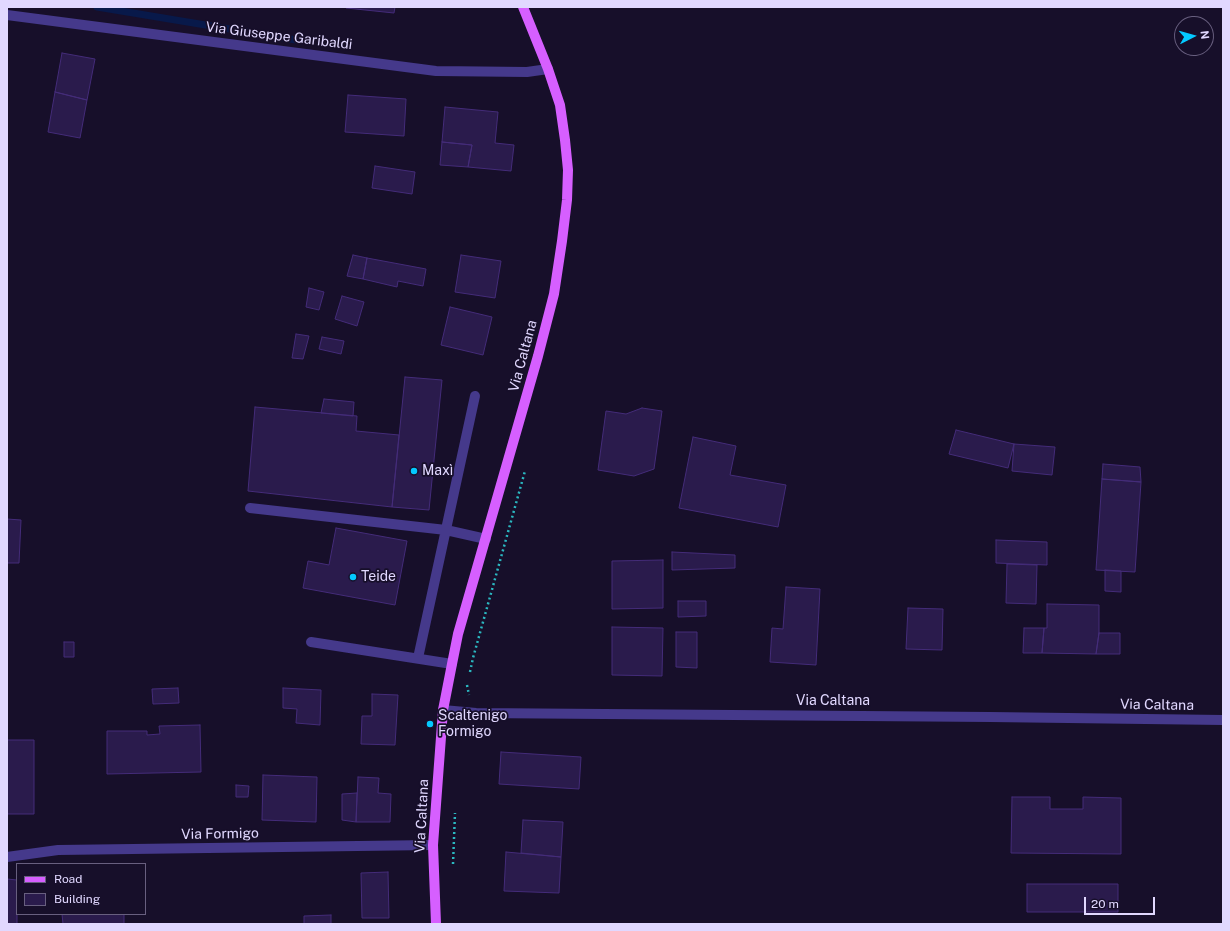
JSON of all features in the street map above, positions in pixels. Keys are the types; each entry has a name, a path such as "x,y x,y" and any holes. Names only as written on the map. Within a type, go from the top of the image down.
{"main road":[{"name":"Via Caltana","path":"436,924 434,846 444,710 452,664 458,634 538,356 554,294 567,200 568,170 560,105 523,7"}],"street":[{"name":"Via Giuseppe Garibaldi","path":"7,15 436,71 527,72 548,70"},
{"path":"418,658 475,396"},
{"path":"250,508 446,530 486,539"},
{"path":"310,642 452,664"},
{"name":"Via Caltana","path":"444,710 484,713 1223,720"},
{"name":"Via Formigo","path":"7,857 58,850 434,846"}],"path":[{"path":"453,866 455,812"}],"building":[{"path":"346,7 395,7 394,13"},
{"path":"62,53 95,59 87,100 55,92"},
{"path":"55,92 87,100 80,138 48,132"},
{"path":"348,95 406,99 404,136 345,132"},
{"path":"445,107 498,112 495,143 514,145 511,171 468,167 472,145 442,142"},
{"path":"442,142 472,145 468,167 440,165"},
{"path":"375,166 415,172 412,194 372,188"},
{"path":"353,255 367,258 363,279 347,276"},
{"path":"461,255 501,261 495,298 455,292"},
{"path":"367,258 426,269 423,286 398,281 397,287 363,279"},
{"path":"309,288 324,292 319,310 306,307"},
{"path":"342,296 364,302 357,326 335,319"},
{"path":"450,307 492,317 483,355 441,345"},
{"path":"296,334 309,336 303,359 292,358"},
{"path":"322,337 344,341 341,354 319,349"},
{"name":"Maxì","path":"405,377 442,380 429,510 392,507"},
{"path":"324,399 354,402 353,416 321,413"},
{"path":"255,407 357,416 356,431 399,435 392,507 248,491"},
{"path":"642,408 662,411 654,469 634,476 598,470 606,411 626,414"},
{"path":"956,430 1014,444 1008,468 949,454"},
{"path":"693,437 736,446 730,475 786,485 778,527 679,508"},
{"path":"1014,444 1055,447 1052,475 1012,471"},
{"path":"1103,464 1140,467 1141,482 1102,479"},
{"path":"1102,479 1141,482 1135,572 1096,570"},
{"path":"7,519 21,520 19,563 7,563"},
{"name":"Teide","path":"336,528 407,541 395,605 303,588 308,561 329,565"},
{"path":"996,540 1047,542 1047,565 996,563"},
{"path":"672,552 735,555 735,568 672,570"},
{"path":"663,560 663,608 612,609 612,561"},
{"path":"1007,564 1037,565 1036,604 1006,603"},
{"path":"1105,570 1121,571 1121,592 1105,591"},
{"path":"786,587 820,589 816,665 770,662 772,628 783,629"},
{"path":"678,601 706,601 706,616 678,617"},
{"path":"1047,604 1099,605 1099,633 1096,654 1042,653 1044,628 1047,628"},
{"path":"908,608 943,609 942,650 906,649"},
{"path":"612,627 663,628 662,676 612,675"},
{"path":"1024,628 1044,628 1042,653 1023,653"},
{"path":"676,632 697,632 697,668 676,667"},
{"path":"1099,633 1120,633 1120,654 1096,654"},
{"path":"64,642 74,642 74,657 64,657"},
{"path":"178,688 179,703 153,704 152,689"},
{"path":"283,688 321,690 320,725 296,723 297,709 283,708"},
{"path":"372,694 398,695 395,745 361,744 362,716 372,716"},
{"path":"200,725 201,772 107,774 107,731 147,731 147,735 160,734 159,726"},
{"path":"7,740 34,740 34,814 7,814"},
{"path":"501,752 581,757 579,789 499,784"},
{"path":"263,775 317,777 316,822 262,820"},
{"path":"358,777 379,778 378,793 391,794 390,822 356,822"},
{"path":"236,785 249,786 248,797 236,797"},
{"path":"357,793 356,822 342,820 342,794"},
{"path":"1012,797 1050,797 1050,809 1083,809 1083,797 1121,798 1121,854 1011,853"},
{"path":"523,820 563,822 561,857 521,853"},
{"path":"506,852 561,857 559,893 504,891"},
{"path":"388,872 389,918 362,918 361,873"},
{"path":"7,879 16,880 17,924 7,924"},
{"path":"1027,884 1118,884 1118,912 1027,912"},
{"path":"62,915 124,915 124,924 63,924"},
{"path":"331,915 331,924 304,924 304,916"}],"waterway":[{"path":"97,7 296,40"}],"place":[{"name":"Maxì","path":"414,471"},
{"name":"Teide","path":"353,577"},
{"name":"Scaltenigo Formigo","path":"430,724"}]}
